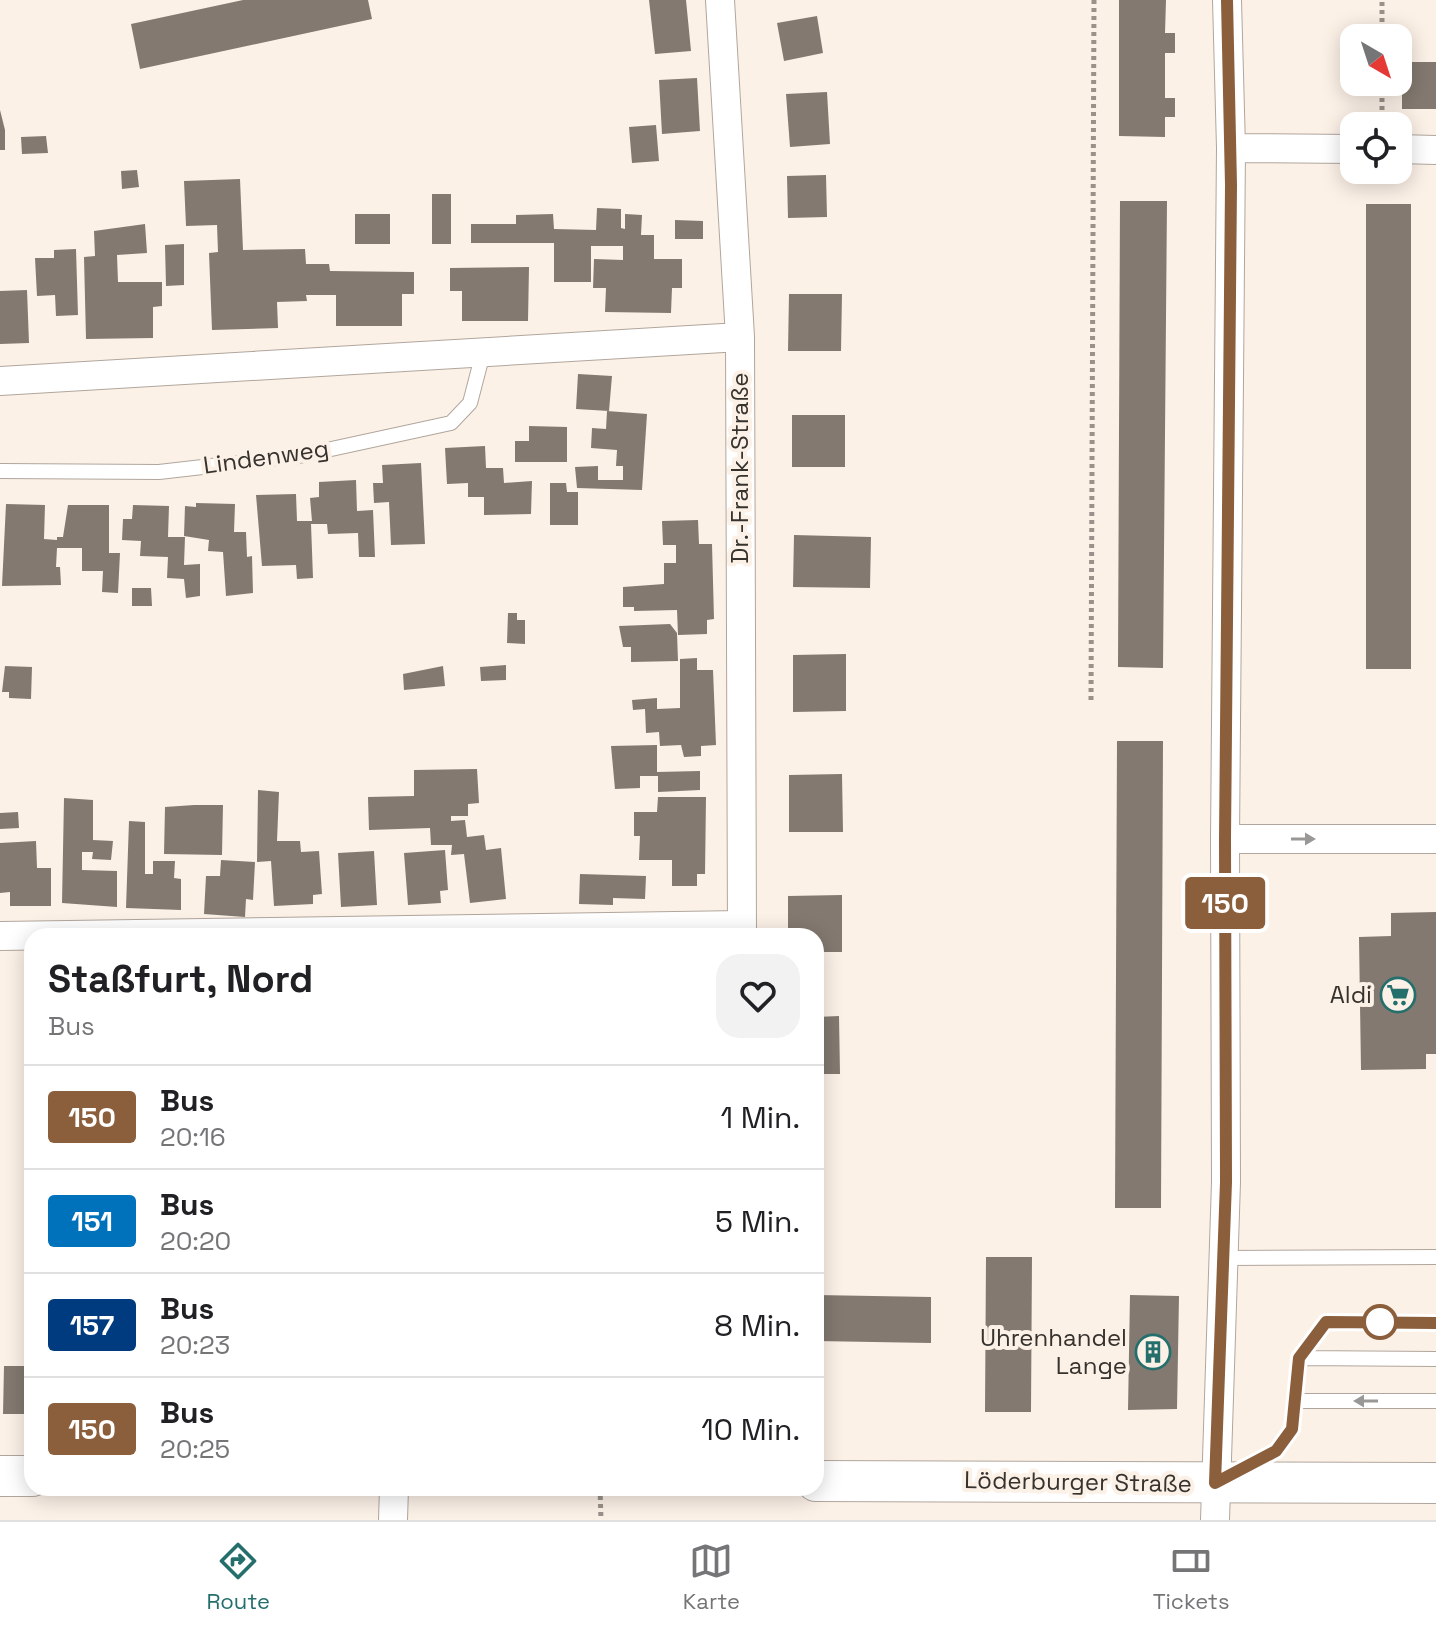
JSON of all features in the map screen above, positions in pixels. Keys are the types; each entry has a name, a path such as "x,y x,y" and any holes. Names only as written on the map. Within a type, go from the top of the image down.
{"street":[{"name":"Dr.-Frank-Straße","path":"720,0 740,337 742,928"},
{"path":"1215,1502 1226,1182 1225,839 1231,148 1227,0"},
{"path":"1231,148 1340,149"},
{"path":"1412,149 1436,150"},
{"path":"0,381 740,337"},
{"path":"1225,839 1436,839"},
{"path":"0,936 24,936"},
{"path":"0,1476 24,1476"},
{"name":"Löderburger Straße","path":"824,1481 1215,1502 1436,1483"},
{"path":"393,1520 394,1496"}],"lane":[{"name":"Lindenweg","path":"0,471 159,472 299,456 451,423 470,403 483,353"},
{"path":"1223,1258 1436,1257"},
{"path":"1215,1502 1276,1451 1292,1429 1299,1358 1326,1322 1436,1323"},
{"path":"1299,1358 1436,1359"},
{"path":"1295,1401 1436,1401"}],"path":[{"path":"1091,700 1094,0"},
{"path":"1382,0 1382,24"},
{"path":"600,1496 601,1520"}],"building":[{"path":"243,0 368,0 372,19 140,69 131,24"},
{"path":"649,0 686,0 691,51 655,54"},
{"path":"1119,0 1166,0 1165,33 1175,33 1175,53 1165,53 1165,98 1175,98 1175,117 1165,117 1165,137 1119,136"},
{"path":"817,16 823,53 784,61 777,23"},
{"path":"1412,62 1436,62 1436,109 1402,109 1402,96 1412,96"},
{"path":"697,78 700,131 662,134 659,80"},
{"path":"827,92 830,144 790,147 786,94"},
{"path":"0,110 5,130 5,150 0,150"},
{"path":"656,125 659,161 632,163 629,127"},
{"path":"46,136 48,153 22,154 21,137"},
{"path":"137,170 139,187 122,189 121,171"},
{"path":"826,175 827,217 788,218 787,176"},
{"path":"240,179 243,250 305,249 306,264 329,264 330,271 414,272 414,294 402,294 402,326 336,326 336,295 306,295 307,301 277,302 278,328 212,330 209,253 218,252 217,225 186,226 184,181"},
{"path":"432,194 451,194 451,244 432,244"},
{"path":"1120,201 1167,201 1163,668 1118,667"},
{"path":"1366,204 1411,204 1411,669 1366,669"},
{"path":"597,208 621,209 621,228 625,229 625,214 642,215 641,235 654,235 654,259 682,259 682,288 672,288 671,313 605,312 606,288 593,288 594,259 623,260 623,246 591,246 591,282 554,282 554,243 471,243 471,224 516,224 516,215 553,214 554,229 596,230"},
{"path":"355,214 390,214 390,244 355,244"},
{"path":"675,220 703,221 703,239 675,239"},
{"path":"145,224 147,253 117,255 118,282 162,282 162,306 153,307 153,338 86,339 84,257 95,256 94,231"},
{"path":"184,244 184,285 166,286 165,245"},
{"path":"76,249 78,315 56,316 55,295 37,296 35,258 54,258 54,250"},
{"path":"529,267 528,321 462,321 462,291 450,291 450,268"},
{"path":"27,290 29,343 0,344 0,291"},
{"path":"789,294 842,294 841,351 788,351"},
{"path":"578,374 612,376 609,411 576,409"},
{"path":"607,411 647,414 642,490 577,488 575,467 598,466 598,480 623,480 623,466 616,466 617,450 591,448 592,428 606,429"},
{"path":"792,415 845,415 845,467 792,467"},
{"path":"529,426 567,427 567,462 515,462 515,441 529,441"},
{"path":"485,446 486,468 503,468 504,483 532,481 531,514 484,515 484,497 468,497 468,483 447,484 445,448"},
{"path":"421,463 425,544 391,545 389,502 374,503 373,483 383,483 382,465"},
{"path":"356,480 357,511 373,510 375,557 359,557 358,533 328,534 327,524 311,524 313,578 297,579 296,565 262,566 256,495 296,494 297,521 312,521 310,498 319,497 319,482"},
{"path":"550,483 566,483 567,492 578,492 578,525 550,525"},
{"path":"196,503 235,504 234,532 246,532 247,557 252,556 253,593 226,596 223,552 208,551 209,540 184,536 185,506 196,507"},
{"path":"6,504 45,505 44,539 57,540 57,537 63,537 68,505 109,505 109,553 120,553 118,593 102,592 103,571 82,571 82,548 57,548 56,567 60,567 61,585 2,586"},
{"path":"133,505 169,506 168,537 185,537 184,565 200,564 200,596 186,598 184,579 167,578 168,557 140,556 141,541 122,540 123,519 132,519"},
{"path":"698,520 699,544 712,544 714,619 707,620 707,634 678,635 677,610 634,611 634,607 623,607 623,587 664,584 664,563 676,563 676,545 663,545 662,521"},
{"path":"794,535 871,537 870,588 793,587"},
{"path":"132,588 151,588 152,606 132,606"},
{"path":"508,613 517,613 517,620 525,620 525,644 507,643"},
{"path":"670,624 677,633 678,661 631,662 631,647 623,647 619,626"},
{"path":"846,654 846,711 793,712 793,655"},
{"path":"697,658 697,670 713,670 716,745 701,746 701,756 684,757 681,745 660,746 659,732 646,733 645,709 633,710 632,700 657,698 657,709 680,708 680,659"},
{"path":"506,665 506,680 481,681 480,667"},
{"path":"5,666 32,667 31,699 9,698 9,692 2,692"},
{"path":"443,666 445,686 404,690 403,674"},
{"path":"1117,741 1163,741 1161,1208 1115,1208"},
{"path":"657,745 657,772 700,771 700,790 658,792 658,776 640,776 640,788 615,789 611,746"},
{"path":"477,769 479,803 468,804 468,816 451,816 451,821 465,820 467,837 484,835 486,850 501,848 506,899 470,903 464,854 451,855 452,845 431,845 430,828 369,830 368,797 414,796 414,770"},
{"path":"842,774 843,832 789,832 789,775"},
{"path":"258,790 279,792 277,841 300,841 301,852 319,851 322,894 313,895 313,904 274,906 271,861 257,862"},
{"path":"658,797 706,797 705,874 697,874 697,886 672,886 672,860 639,860 640,836 634,836 634,812 657,812"},
{"path":"64,798 93,800 93,840 113,841 111,860 92,859 93,852 82,852 82,870 117,871 117,907 62,903"},
{"path":"223,805 222,855 164,854 165,807"},
{"path":"18,812 19,828 0,829 0,813"},
{"path":"129,821 145,822 145,874 153,874 153,861 175,861 174,878 181,879 181,910 126,908"},
{"path":"36,841 37,868 51,868 51,906 10,906 10,892 0,893 0,843"},
{"path":"445,850 448,890 440,891 441,903 408,905 404,853"},
{"path":"374,851 377,905 341,907 338,853"},
{"path":"221,860 255,862 253,900 246,899 245,917 204,914 206,876 220,876"},
{"path":"580,874 646,876 645,899 613,898 613,905 579,904"},
{"path":"842,895 842,952 824,952 824,928 788,928 788,896"},
{"name":"Aldi","path":"1436,912 1436,1054 1426,1054 1426,1069 1361,1070 1359,937 1391,936 1391,913"},
{"path":"839,1016 840,1074 824,1074 824,1017"},
{"path":"986,1257 1032,1257 1031,1412 985,1412"},
{"path":"824,1295 931,1297 931,1343 824,1341"},
{"name":"Uhrenhandel Lange","path":"1130,1295 1179,1296 1177,1409 1128,1410"},
{"path":"4,1366 24,1366 24,1414 3,1414"}],"bus line":[{"name":"150","path":"1227,0 1231,185 1225,839 1226,1182 1215,1483 1276,1451 1292,1429 1299,1358 1326,1322 1436,1323"}],"place":[{"name":"Aldi","path":"1398,995"},
{"name":"Uhrenhandel Lange","path":"1153,1352"}]}
